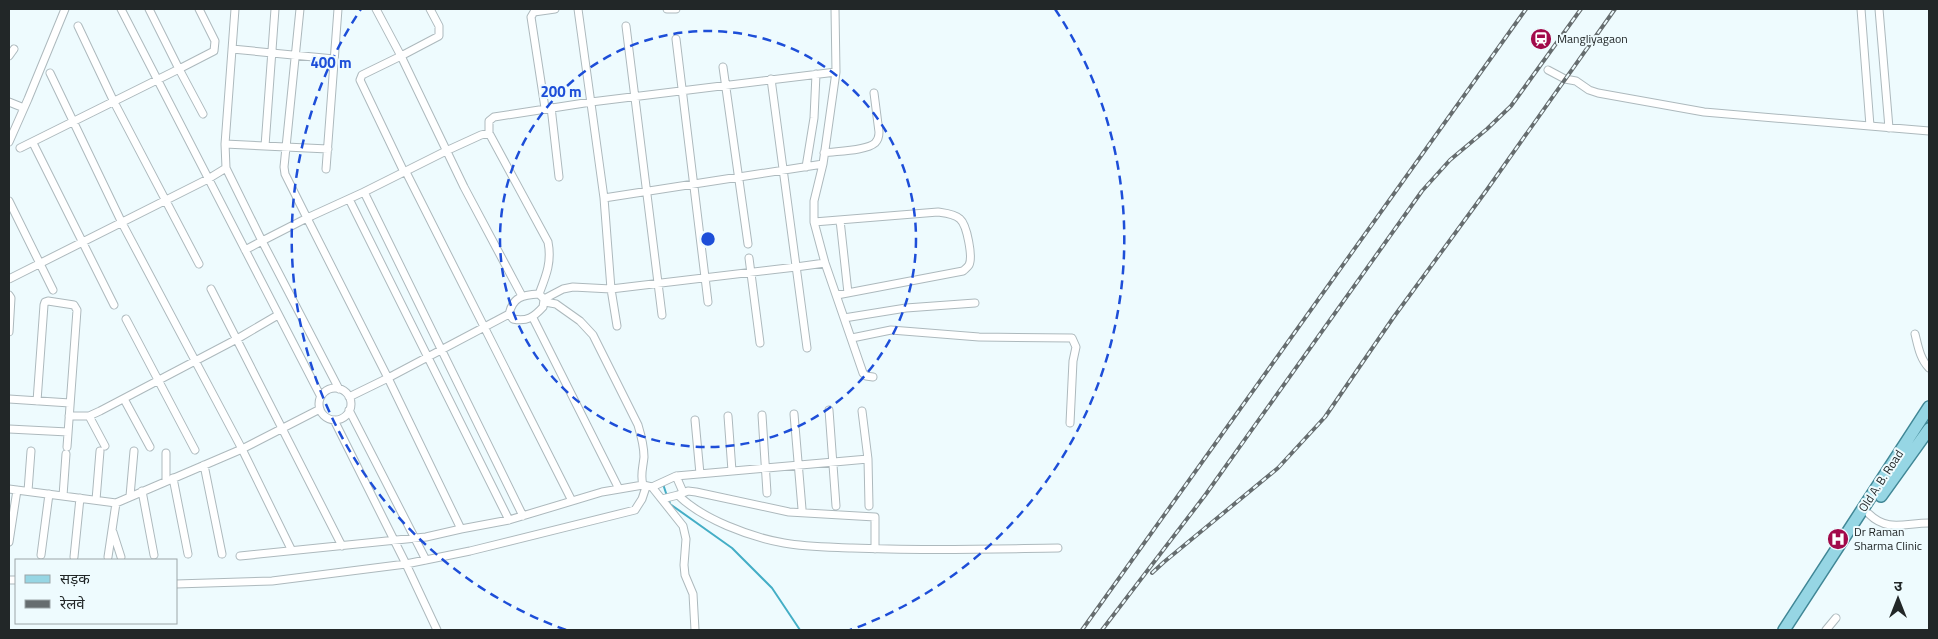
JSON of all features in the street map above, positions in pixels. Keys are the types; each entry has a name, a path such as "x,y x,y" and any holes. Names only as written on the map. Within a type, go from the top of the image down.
{"main road":[{"name":"Old A. B. Road","path":"1784,630 1929,407"},
{"name":"Old A. B. Road","path":"1792,630 1884,490 1928,435"}],"street":[{"path":"9,142 65,9"},
{"path":"121,9 321,397 320,409 325,417 334,420 343,417 349,410"},
{"path":"149,9 203,114"},
{"path":"20,148 214,51 215,42 199,9"},
{"path":"235,9 226,168 339,389 349,397"},
{"path":"266,146 276,9"},
{"path":"300,9 285,174 388,378 460,529"},
{"path":"326,168 338,9"},
{"path":"376,9 489,236 522,296"},
{"path":"430,9 439,26 440,36 362,75 360,80 483,328 572,501"},
{"path":"555,9 534,12 531,17 559,177"},
{"path":"578,9 604,198 611,289 617,326"},
{"path":"668,9 676,9"},
{"path":"835,9 836,72 823,164 814,201 814,222 825,262 863,373 866,376 873,377"},
{"path":"1861,9 1870,126"},
{"path":"1879,9 1889,128"},
{"path":"78,26 114,102 199,264"},
{"path":"626,26 662,315"},
{"path":"676,39 708,302"},
{"path":"9,56 14,49"},
{"path":"232,49 334,60"},
{"path":"724,67 725,86 748,244"},
{"path":"1548,70 1565,79 1576,81 1589,90 1627,99 1704,112 1929,131"},
{"path":"509,314 513,319 521,321 533,318 544,307 542,298 549,268 550,253 548,242 489,132 488,121 494,117 548,108 836,72"},
{"path":"50,73 122,222 242,449 291,550"},
{"path":"806,167 814,118 816,74"},
{"path":"771,79 806,348"},
{"path":"824,153 868,147 876,143 879,132 874,93"},
{"path":"9,102 24,108"},
{"path":"245,250 446,150 489,132"},
{"path":"33,143 114,305"},
{"path":"226,144 328,149"},
{"path":"604,198 823,164"},
{"path":"9,279 208,179 226,168"},
{"path":"364,192 523,516"},
{"path":"349,199 509,520"},
{"path":"9,200 53,290"},
{"path":"814,222 938,212 950,214 960,219 964,225 971,255 969,265 963,271 837,295"},
{"path":"840,220 848,293"},
{"path":"749,258 760,343"},
{"path":"542,298 573,287 611,289 796,268 825,262"},
{"path":"211,289 342,546"},
{"path":"9,295 11,298 9,332"},
{"path":"349,397 509,314 511,305 522,296 542,298 556,304 580,321 592,335 638,425 643,440 644,458 640,477 647,486 672,496 705,515 747,533 774,541 810,546 962,550 1058,548"},
{"path":"38,401 45,302 74,305 77,310 63,496"},
{"path":"844,318 906,308 975,303"},
{"path":"69,416 89,416 124,399 158,379 195,362 278,315"},
{"path":"533,318 619,489"},
{"path":"126,319 195,450"},
{"path":"852,338 891,330 979,337 1072,338 1076,347 1073,361 1070,423"},
{"path":"1915,334 1924,363 1929,368"},
{"path":"321,397 328,390 339,389"},
{"path":"349,397 349,410 426,560"},
{"path":"9,399 70,403"},
{"path":"124,399 150,447"},
{"path":"9,542 13,489 116,503 242,449 320,409"},
{"path":"828,410 836,506"},
{"path":"862,410 868,459 869,506"},
{"path":"794,414 802,509"},
{"path":"762,415 767,494"},
{"path":"89,416 103,449 96,500"},
{"path":"728,416 732,471"},
{"path":"334,420 437,630"},
{"path":"695,420 700,474"},
{"path":"9,428 68,432"},
{"path":"1914,430 1928,435"},
{"path":"28,491 31,451"},
{"path":"130,496 134,451"},
{"path":"166,453 169,480 188,554"},
{"path":"240,556 414,538 509,520 619,489 660,483 676,476 868,459"},
{"path":"204,465 222,554"},
{"path":"676,476 672,496 686,539 684,565 685,575 693,594 695,630"},
{"path":"178,584 272,581 406,564 470,552 635,510 647,486"},
{"path":"142,491 154,555"},
{"path":"672,496 696,492 789,512 875,517 874,549"},
{"path":"41,555 49,494"},
{"path":"74,557 80,498"},
{"path":"108,557 116,503"},
{"path":"1869,514 1876,522 1886,526 1929,523"},
{"path":"112,529 121,557"},
{"path":"1826,630 1836,618"}],"waterway":[{"path":"663,484 667,496"},
{"path":"669,500 670,504 732,548 772,588 800,630"}],"railway":[{"path":"1082,630 1526,9"},
{"path":"1102,630 1206,494 1422,191 1450,160 1511,106 1581,9"},
{"path":"1152,573 1278,468 1325,417 1393,318 1615,9"}],"place":[{"name":"Mangliyagaon","path":"1541,39"},
{"name":"Dr Raman Sharma Clinic","path":"1838,539"}]}
